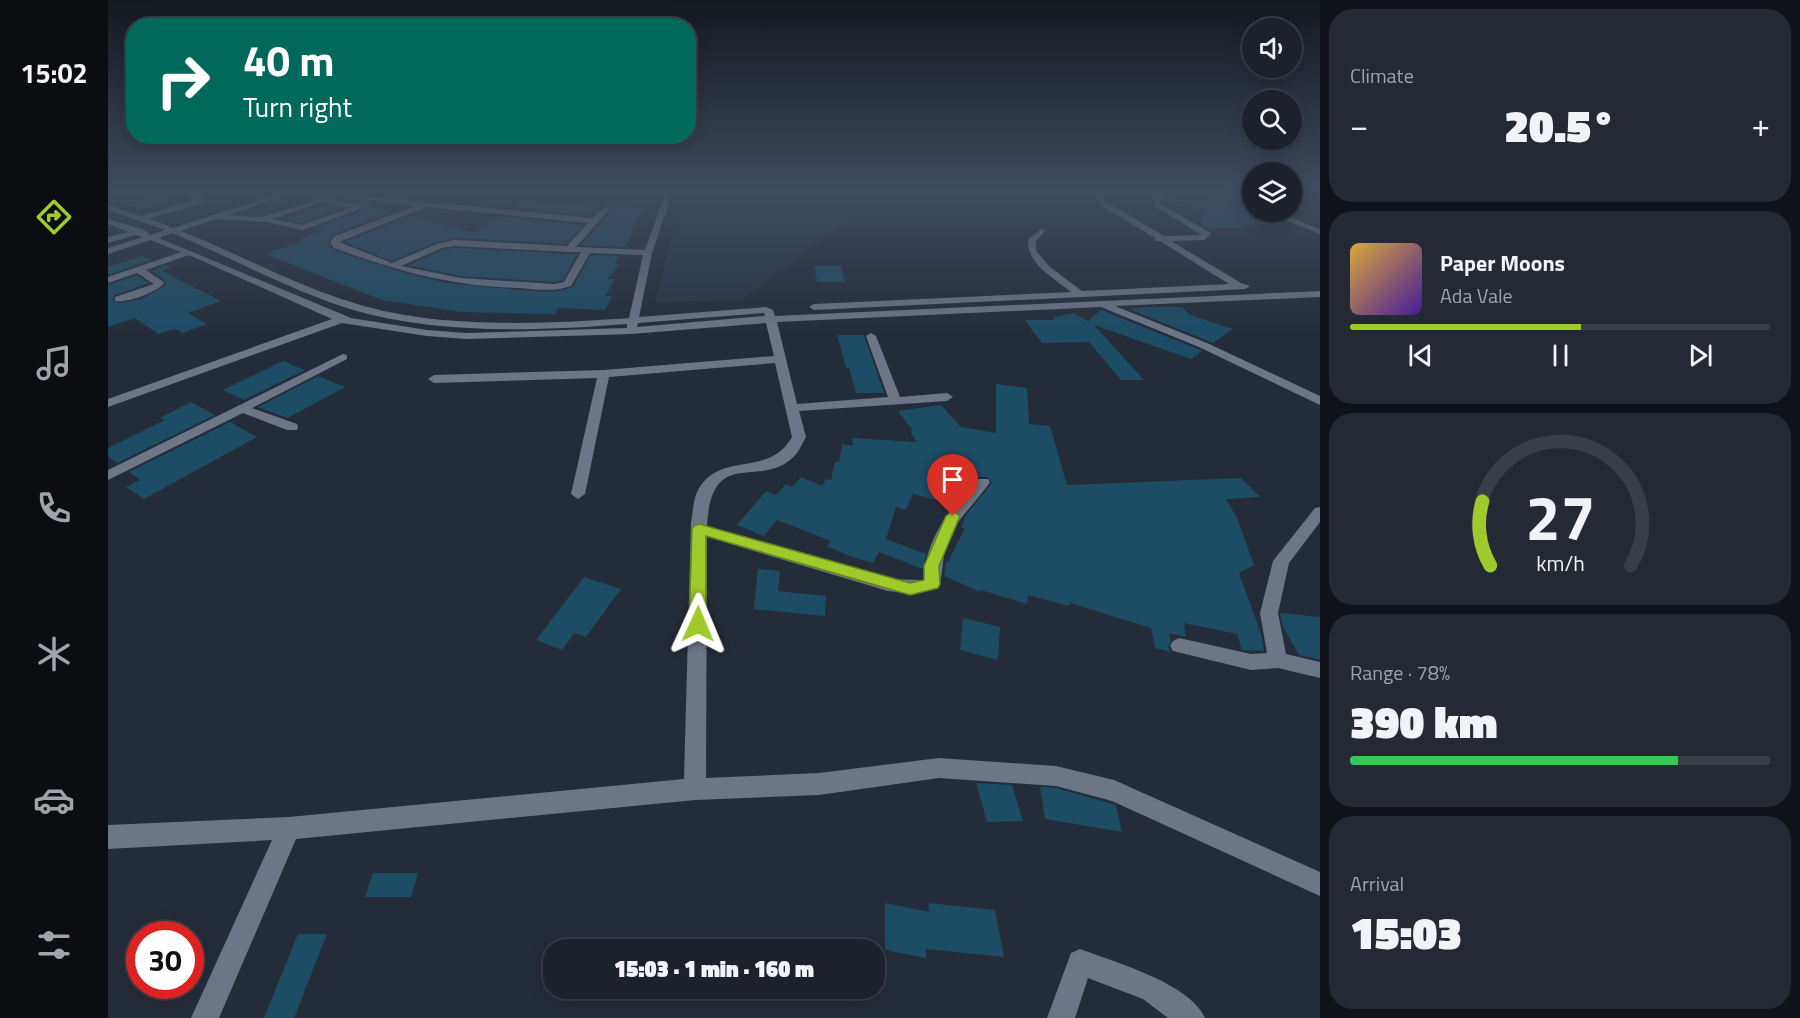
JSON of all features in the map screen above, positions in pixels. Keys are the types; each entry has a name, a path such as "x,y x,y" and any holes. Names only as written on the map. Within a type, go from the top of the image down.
{"street":[{"path":"108,251 147,239"},
{"path":"156,239 342,320 427,333 466,336 631,331 770,314 1077,292 1261,285"},
{"path":"195,239 323,296 365,309 425,320 478,324 1320,294"},
{"path":"337,239 334,242 337,246 417,274 448,280 506,286 560,287 568,284 586,251"},
{"path":"569,249 578,239"},
{"path":"631,331 653,239"},
{"path":"1033,239 1032,251 1047,269 1077,292"},
{"path":"1158,239 1170,239"},
{"path":"1158,239 1254,295"},
{"path":"392,266 441,246 455,243 648,253"},
{"path":"108,280 190,252"},
{"path":"118,298 156,287 159,283 139,270"},
{"path":"1273,285 1320,284"},
{"path":"1099,303 1203,345 1320,401"},
{"path":"108,403 342,320 365,309"},
{"path":"695,789 699,529 705,491 714,478 735,470 773,464 786,459 796,448 799,437 770,314"},
{"path":"871,336 896,401"},
{"path":"108,476 343,357"},
{"path":"434,379 604,374 781,359"},
{"path":"578,494 604,374"},
{"path":"792,408 947,397"},
{"path":"242,408 292,427"},
{"path":"699,529 888,585 910,589 932,584 931,566 953,516 983,482"},
{"path":"1278,660 1269,613 1281,561 1320,512"},
{"path":"1179,646 1251,662 1278,660 1320,670"},
{"path":"108,837 289,828 695,789 819,784 939,768 1056,776 1114,791 1320,884"},
{"path":"205,1018 289,828"},
{"path":"1061,1018 1080,962 1152,989 1191,1018"}],"shaded area":[{"path":"671,239 824,239 742,299 655,303"}],"building":[{"path":"331,239 328,242 333,250 446,283 544,292 573,287 591,255 619,256 614,264 620,264 607,279 615,279 605,296 612,296 605,310 558,308 555,314 462,312 382,300 265,254 303,241 298,240"},
{"path":"354,239 453,239 436,242 392,261 345,242"},
{"path":"464,239 571,239 566,244"},
{"path":"587,239 630,239 625,247 581,245"},
{"path":"455,248 577,254 563,280 555,282 461,276 408,265 443,250"},
{"path":"141,256 151,260 108,275 108,267"},
{"path":"166,265 172,267 162,271 221,301 188,313 207,324 183,333 175,329 158,334 135,318 108,327 108,285 137,275 149,283 114,295 113,301 120,303 142,299 166,285 164,279 151,271"},
{"path":"814,266 841,266 845,282 817,282"},
{"path":"1182,307 1190,315 1233,329 1213,343 1129,309"},
{"path":"1101,310 1202,351 1191,359 1094,325 1144,380 1121,380 1089,342 1042,343 1025,320 1055,320 1053,317 1074,313 1088,321"},
{"path":"837,335 864,335 884,393 856,393"},
{"path":"283,361 305,370 244,400 223,390"},
{"path":"318,376 345,387 288,418 258,407"},
{"path":"996,384 1027,388 1029,424 1050,426 1067,485 1241,478 1260,497 1226,499 1237,518 1254,565 1239,573 1261,634 1264,651 1242,650 1237,634 1184,623 1186,637 1169,633 1171,641 1168,647 1171,652 1155,648 1151,628 1070,603 1069,606 1028,595 1027,604 981,590 980,592 944,576 946,561 948,562 965,528 961,527 966,515 992,483 988,477 976,477 953,504 913,494 906,510 896,507 886,539 926,554 923,569 879,552 873,563 849,556 827,546 831,541 777,520 764,536 737,525 766,491 776,495 786,484 792,487 801,477 822,486 826,479 831,480 835,462 839,462 842,444 853,446 852,438 917,442 910,431 913,431 898,411 941,405 961,427 996,433"},
{"path":"191,402 215,415 117,463 108,456 108,448 165,420 160,418"},
{"path":"230,422 257,437 144,499 126,487 140,480 129,472"},
{"path":"758,569 780,571 778,591 826,596 825,616 754,609"},
{"path":"584,577 621,589 586,637 574,633 562,650 536,640"},
{"path":"1280,613 1320,617 1320,660 1299,655 1283,627"},
{"path":"963,618 1000,627 998,660 960,650"},
{"path":"976,783 1012,785 1023,821 987,822"},
{"path":"1040,787 1056,788 1116,805 1122,832 1045,819"},
{"path":"373,873 418,873 411,897 365,897"},
{"path":"885,903 929,912 928,903 995,910 1004,957 926,949 926,958 885,950"},
{"path":"298,934 327,934 294,1018 264,1018"}],"route":[{"path":"698,624 699,529 888,585 910,589 932,584 931,566 953,516"}]}
